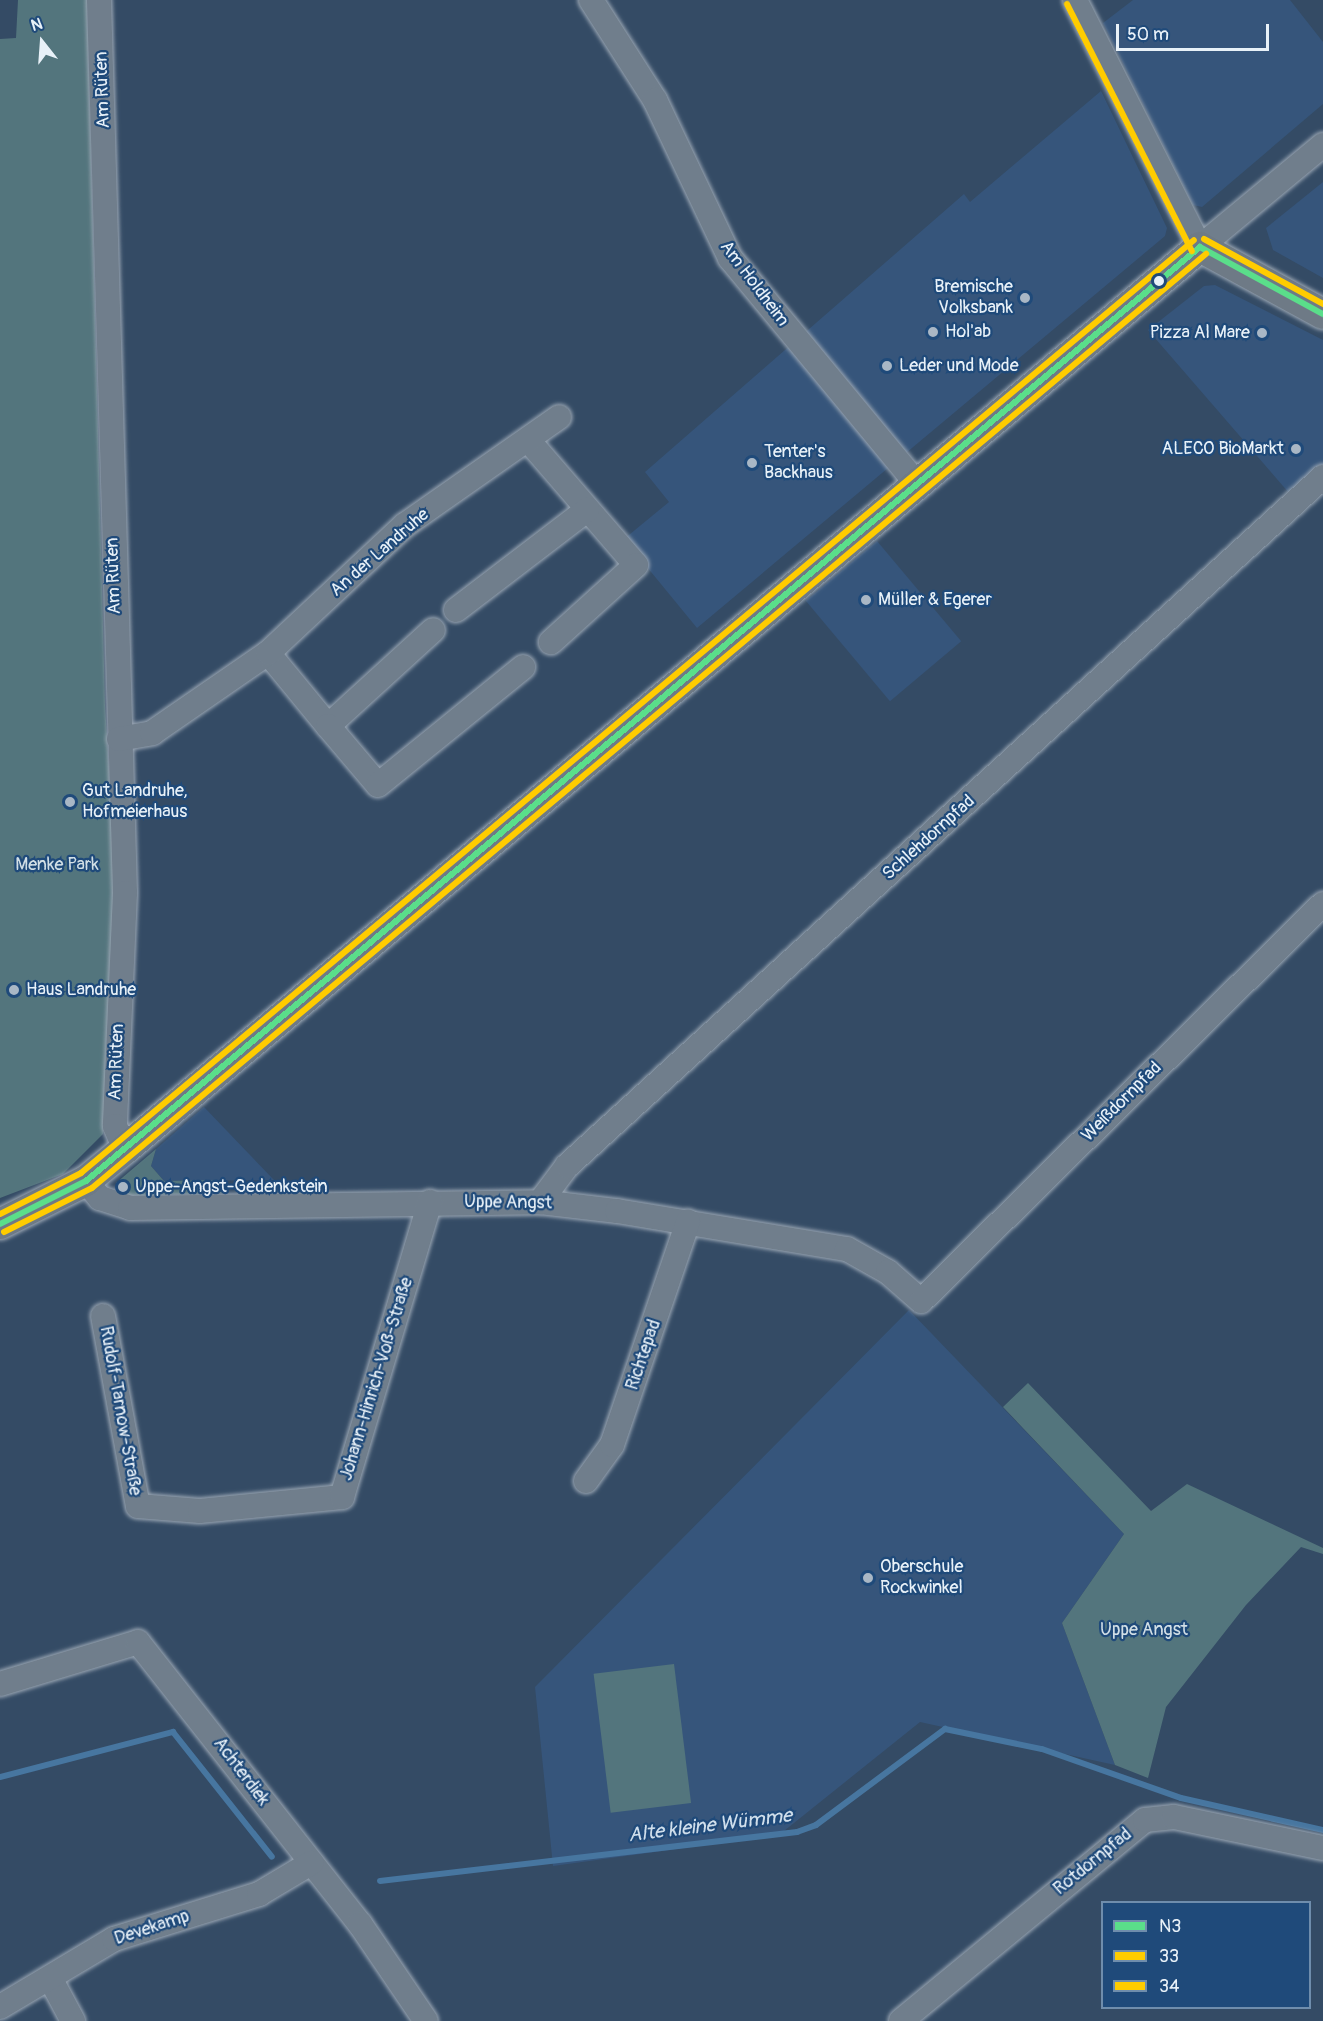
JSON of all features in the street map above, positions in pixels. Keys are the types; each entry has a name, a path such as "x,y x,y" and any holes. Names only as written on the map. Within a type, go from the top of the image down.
{"main road":[{"path":"0,1224 86,1181 1200,247 1323,314"}],"street":[{"name":"Am Rüten","path":"99,0 125,893 115,1126 125,1149"},
{"name":"Am Holdheim","path":"591,0 655,100 730,258 916,483"},
{"path":"1075,0 1200,247 1323,145"},
{"name":"An der Landruhe","path":"119,739 152,733 268,653 405,525 559,417"},
{"path":"528,440 636,565 551,642"},
{"name":"Schlehdornpfad","path":"540,1202 567,1166 1323,477"},
{"path":"456,610 587,510"},
{"path":"328,726 433,630"},
{"path":"268,653 378,785 523,667"},
{"name":"Weißdornpfad","path":"921,1301 1323,904"},
{"name":"Uppe Angst","path":"86,1181 100,1198 130,1208 540,1202 688,1222 847,1250 921,1301"},
{"name":"Johann-Hinrich-Voß-Straße","path":"138,1506 200,1511 342,1497 430,1202"},
{"name":"Richtepad","path":"586,1481 612,1445 688,1222"},
{"name":"Rudolf-Tarnow-Straße","path":"103,1316 138,1506"},
{"name":"Achterdiek","path":"0,1684 138,1642 311,1863 426,2021"},
{"name":"Rotdornpfad","path":"901,2021 1145,1820 1174,1817 1323,1848"},
{"name":"Devekamp","path":"0,2007 114,1939 259,1894 311,1863"},
{"path":"50,1978 73,2021"}],"shaded area":[{"path":"1133,0 1290,0 1323,42 1323,104 1202,207 1193,205 1103,23"},
{"path":"1101,91 1167,228 1165,236 697,628 624,539 669,502 645,472 964,194 970,202"},
{"path":"1323,182 1323,278 1273,250 1266,228"},
{"path":"1215,285 1323,340 1323,464 1289,493 1148,330 1204,286"},
{"path":"877,541 961,641 890,701 806,601"},
{"path":"204,1107 274,1180 164,1181 151,1166 156,1149"},
{"name":"Oberschule Rockwinkel","path":"909,1310 1124,1534 1062,1623 1115,1765 920,1722 779,1835 553,1866 535,1687"}],"green space":[{"name":"Menke Park","path":"18,0 87,0 105,705 115,864 103,1134 63,1174 0,1198 0,39 16,38"},
{"path":"156,1149 151,1166 164,1181 214,1180 224,1193 116,1196 116,1183"},
{"path":"1028,1383 1151,1511 1187,1484 1323,1548 1323,1554 1301,1547 1246,1605 1166,1707 1148,1778 1115,1765 1062,1623 1124,1534 1003,1407"},
{"path":"674,1664 691,1803 611,1813 594,1674"}],"waterway":[{"name":"Alte kleine Wümme","path":"380,1881 797,1832 816,1825 945,1729 1042,1749 1181,1798 1323,1830"},
{"name":"Alte kleine Wümme","path":"0,1777 173,1732 272,1857"}],"transit line":[{"name":"33","path":"1067,4 1192,251"},
{"name":"34","path":"1204,239 1323,304"},
{"name":"34","path":"0,1214 81,1173 1194,240"},
{"name":"N3","path":"1200,247 1323,314"},
{"name":"N3","path":"0,1224 86,1181 1200,247"},
{"name":"33","path":"4,1232 92,1188 1206,254"}],"place":[{"name":"Bremische Volksbank","path":"1025,298"},
{"name":"Hol'ab","path":"933,332"},
{"name":"Pizza Al Mare","path":"1262,333"},
{"name":"Leder und Mode","path":"887,366"},
{"name":"ALECO BioMarkt","path":"1296,449"},
{"name":"Tenter's Backhaus","path":"752,463"},
{"name":"Müller & Egerer","path":"866,600"},
{"name":"Gut Landruhe, Hofmeierhaus","path":"70,802"},
{"name":"Haus Landruhe","path":"14,990"},
{"name":"Uppe-Angst-Gedenkstein","path":"123,1187"},
{"name":"Oberschule Rockwinkel","path":"868,1578"}]}
